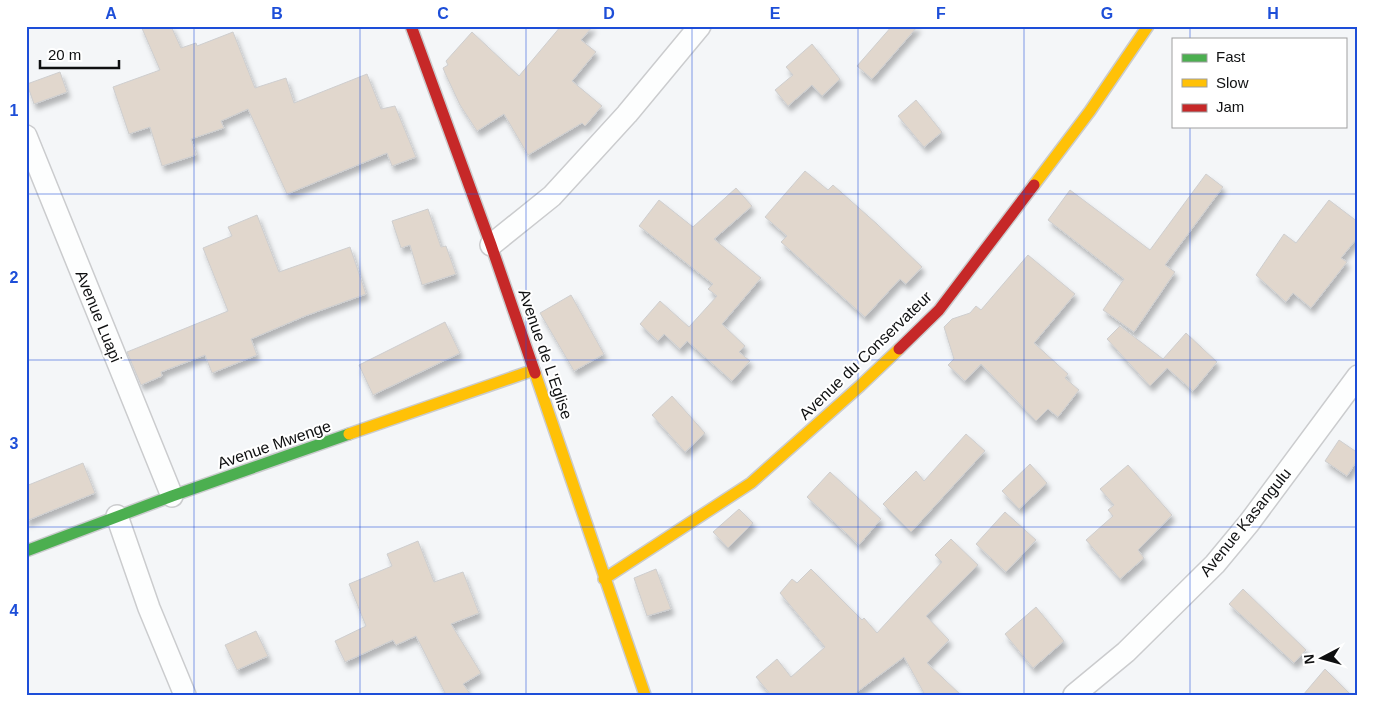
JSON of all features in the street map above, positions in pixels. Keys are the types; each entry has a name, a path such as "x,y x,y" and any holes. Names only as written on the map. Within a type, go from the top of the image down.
{"street":[{"name":"Avenue de L'Eglise","path":"411,26 491,245 645,695"},
{"path":"491,245 552,196 627,114 700,26"},
{"name":"Avenue du Conservateur","path":"604,579 752,483 860,386 939,310 1090,111 1148,26"},
{"name":"Avenue Luapi","path":"28,148 172,496"},
{"name":"Avenue Mwenge","path":"26,551 172,496 534,370"},
{"name":"Avenue Kasangulu","path":"1074,695 1126,652 1215,564 1249,523 1358,376"},
{"path":"117,516 149,608 185,695"}],"building":[{"path":"141,26 171,26 181,48 196,43 197,46 233,32 255,88 286,78 294,103 367,74 381,109 395,106 416,157 392,166 387,153 287,194 248,109 221,121 224,128 191,139 196,155 162,166 150,127 129,134 113,87 160,70"},
{"path":"561,26 593,26 581,40 596,52 572,81 602,106 585,126 582,123 528,155 504,114 477,131 460,105 445,73 443,68 448,65 446,61 472,32 519,76"},
{"path":"892,26 918,26 872,79 857,66"},
{"path":"812,44 840,79 822,96 812,85 788,106 775,90 793,75 786,67"},
{"path":"60,72 67,92 34,104 27,84"},
{"path":"916,100 942,132 924,147 898,116"},
{"path":"805,171 828,190 833,185 922,267 906,284 900,279 865,317 781,242 787,236 765,217"},
{"path":"1206,174 1223,187 1165,265 1175,272 1134,332 1103,310 1124,279 1048,220 1070,190 1150,250"},
{"path":"736,188 752,206 714,239 761,278 722,324 745,346 739,352 750,361 732,381 687,341 680,349 664,334 658,341 640,324 660,301 689,327 717,296 708,289 713,284 639,226 659,200 693,227"},
{"path":"1329,200 1358,222 1358,237 1341,258 1347,262 1311,308 1293,293 1286,302 1256,275 1284,234 1296,243"},
{"path":"428,209 441,247 446,246 456,274 422,285 410,245 401,248 392,221"},
{"path":"257,215 279,272 350,247 366,294 305,316 251,339 257,355 212,373 205,355 161,372 162,376 141,385 127,352 228,311 203,248 232,236 228,227"},
{"path":"1028,255 1075,294 1034,343 1068,374 1065,378 1079,390 1058,417 1048,409 1036,421 981,364 965,381 948,365 954,359 944,327 952,319 970,313 976,306 981,310"},
{"path":"571,295 604,354 574,371 540,313"},
{"path":"445,322 460,353 373,395 359,365"},
{"path":"1120,326 1163,359 1186,333 1217,362 1193,391 1167,368 1150,386 1107,339"},
{"path":"672,396 705,433 685,452 652,415"},
{"path":"966,434 985,451 911,532 883,504 916,471 924,481"},
{"path":"1339,440 1358,453 1358,459 1347,476 1325,461"},
{"path":"83,463 95,493 26,521 26,486"},
{"path":"1030,464 1047,483 1019,509 1002,491"},
{"path":"1128,465 1172,515 1138,550 1144,558 1120,579 1086,540 1113,516 1108,510 1114,505 1100,489"},
{"path":"830,472 881,519 859,545 807,497"},
{"path":"739,509 753,523 728,548 713,532"},
{"path":"1005,512 1036,540 1006,572 976,544"},
{"path":"951,539 978,565 926,616 949,640 927,663 961,695 925,695 904,657 853,695 771,695 756,677 777,659 791,677 825,647 780,593 792,579 797,583 811,569 862,620 864,618 877,633 942,562 935,555"},
{"path":"418,541 434,582 463,572 479,613 451,624 481,673 463,684 471,695 446,695 416,636 396,645 393,640 345,662 335,641 366,626 349,584 392,566 387,554"},
{"path":"656,569 671,609 647,616 634,578"},
{"path":"1243,589 1306,650 1294,663 1229,604"},
{"path":"1036,607 1064,641 1033,668 1005,634"},
{"path":"256,631 268,656 237,670 225,645"},
{"path":"1325,669 1351,695 1303,695"}],"traffic: fast":[{"path":"26,551 172,496 349,434"}],"traffic: slow":[{"path":"1034,185 1090,111 1148,26"},
{"path":"604,579 751,483 899,349"},
{"path":"349,434 534,370"},
{"path":"535,373 645,695"}],"traffic: jam":[{"path":"411,26 491,245 535,373"},
{"path":"899,349 939,310 1034,185"}]}
